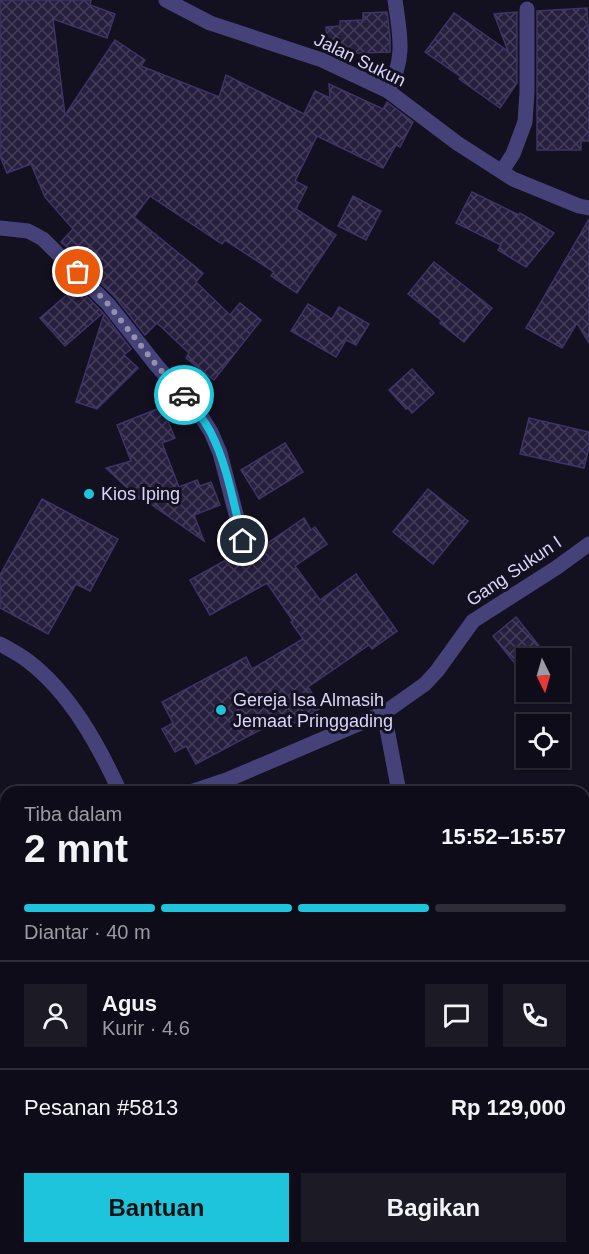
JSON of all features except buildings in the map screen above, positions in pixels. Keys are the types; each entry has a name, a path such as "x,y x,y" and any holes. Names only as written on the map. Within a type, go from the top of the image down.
{"street":[{"path":"388,91 400,61 401,44 395,0"},
{"name":"Jalan Sukun","path":"169,1 210,23 322,60 388,91 457,142 513,179 589,208"},
{"path":"502,171 513,154 525,122 527,9"},
{"path":"0,228 28,231 44,239 108,304 157,366 199,413 220,453 243,541"},
{"name":"Gang Sukun I","path":"208,786 384,713 425,684 473,621 589,544"},
{"path":"0,644 28,661 52,684 78,715 117,786"},
{"path":"384,713 398,786"}],"way so far":[{"path":"78,272 108,304 157,366 184,395"}],"place":[{"name":"Kios Iping","path":"89,494"},
{"name":"Gereja Isa Almasih Jemaat Pringgading","path":"221,710"}],"route":[{"path":"184,395 211,432 220,453 243,541"}]}
